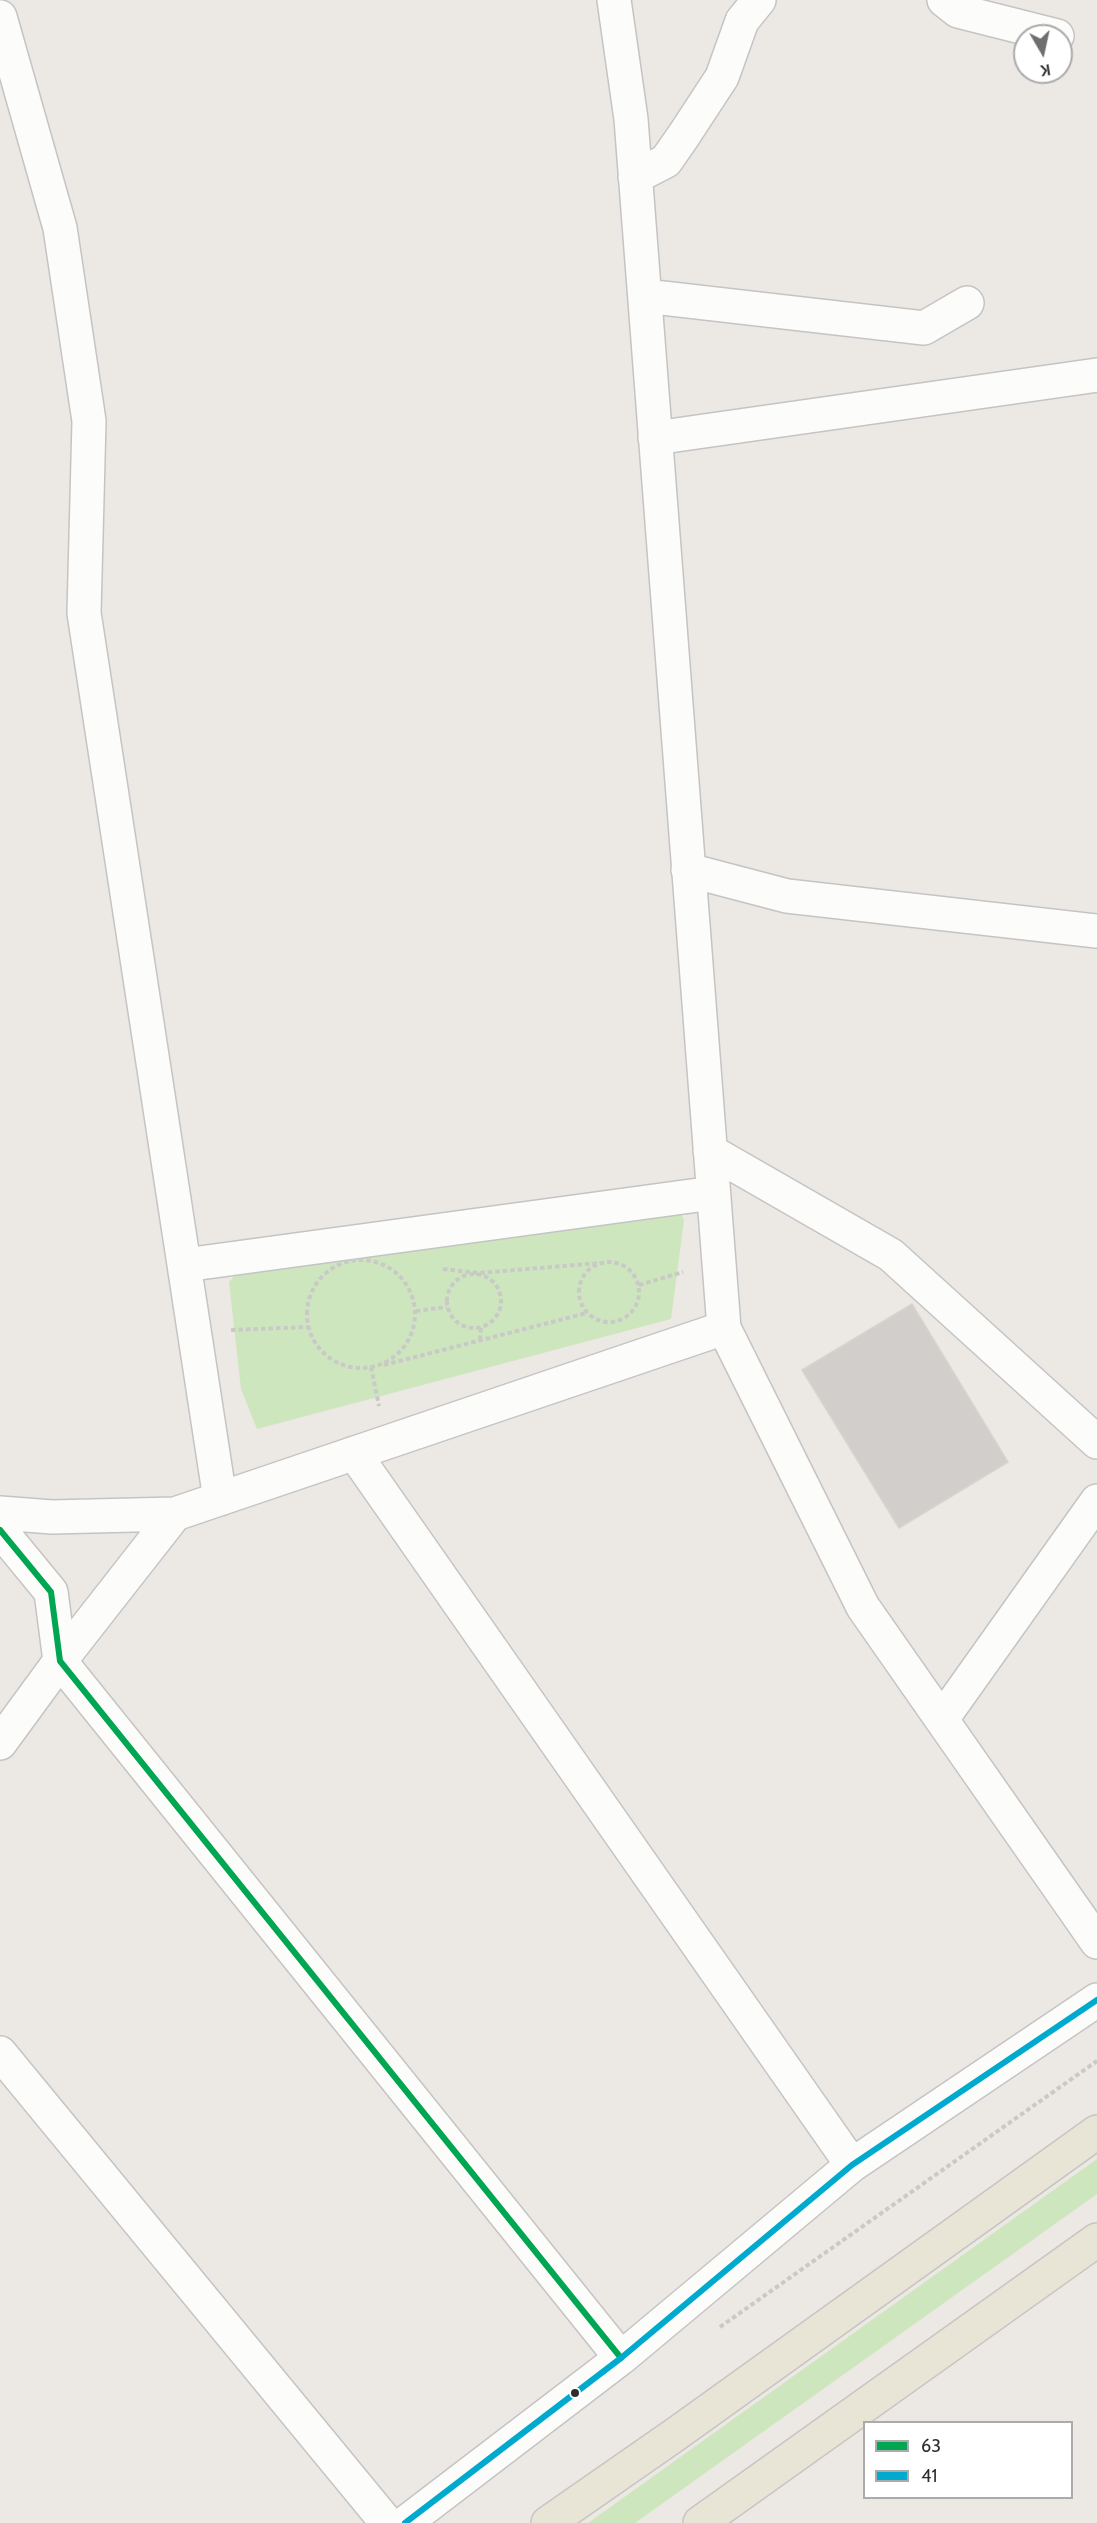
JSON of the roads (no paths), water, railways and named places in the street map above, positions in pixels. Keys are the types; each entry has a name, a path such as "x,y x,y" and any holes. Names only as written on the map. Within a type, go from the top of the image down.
{"main road":[{"path":"548,2523 1097,2132"},
{"path":"700,2523 1097,2240"}],"street":[{"path":"614,0 631,119 724,1328 863,1608 1097,1942"},
{"path":"635,177 666,161 722,77 742,21 759,0"},
{"path":"944,0 958,11 1013,25"},
{"path":"0,17 60,228 89,421 84,613 220,1499"},
{"path":"645,296 924,328 967,303"},
{"path":"655,438 1097,375"},
{"path":"688,870 787,896 1097,931"},
{"path":"710,1150 891,1255 1097,1442"},
{"path":"185,1265 713,1193"},
{"path":"0,1513 52,1517 176,1514 724,1328"},
{"path":"354,1453 852,2165"},
{"path":"942,1719 1097,1501"},
{"path":"0,1743 60,1661 176,1514"},
{"path":"0,1530 51,1592 60,1661 621,2358"},
{"path":"405,2523 621,2358 852,2165 1097,2000"},
{"path":"0,2053 387,2523"}]}
